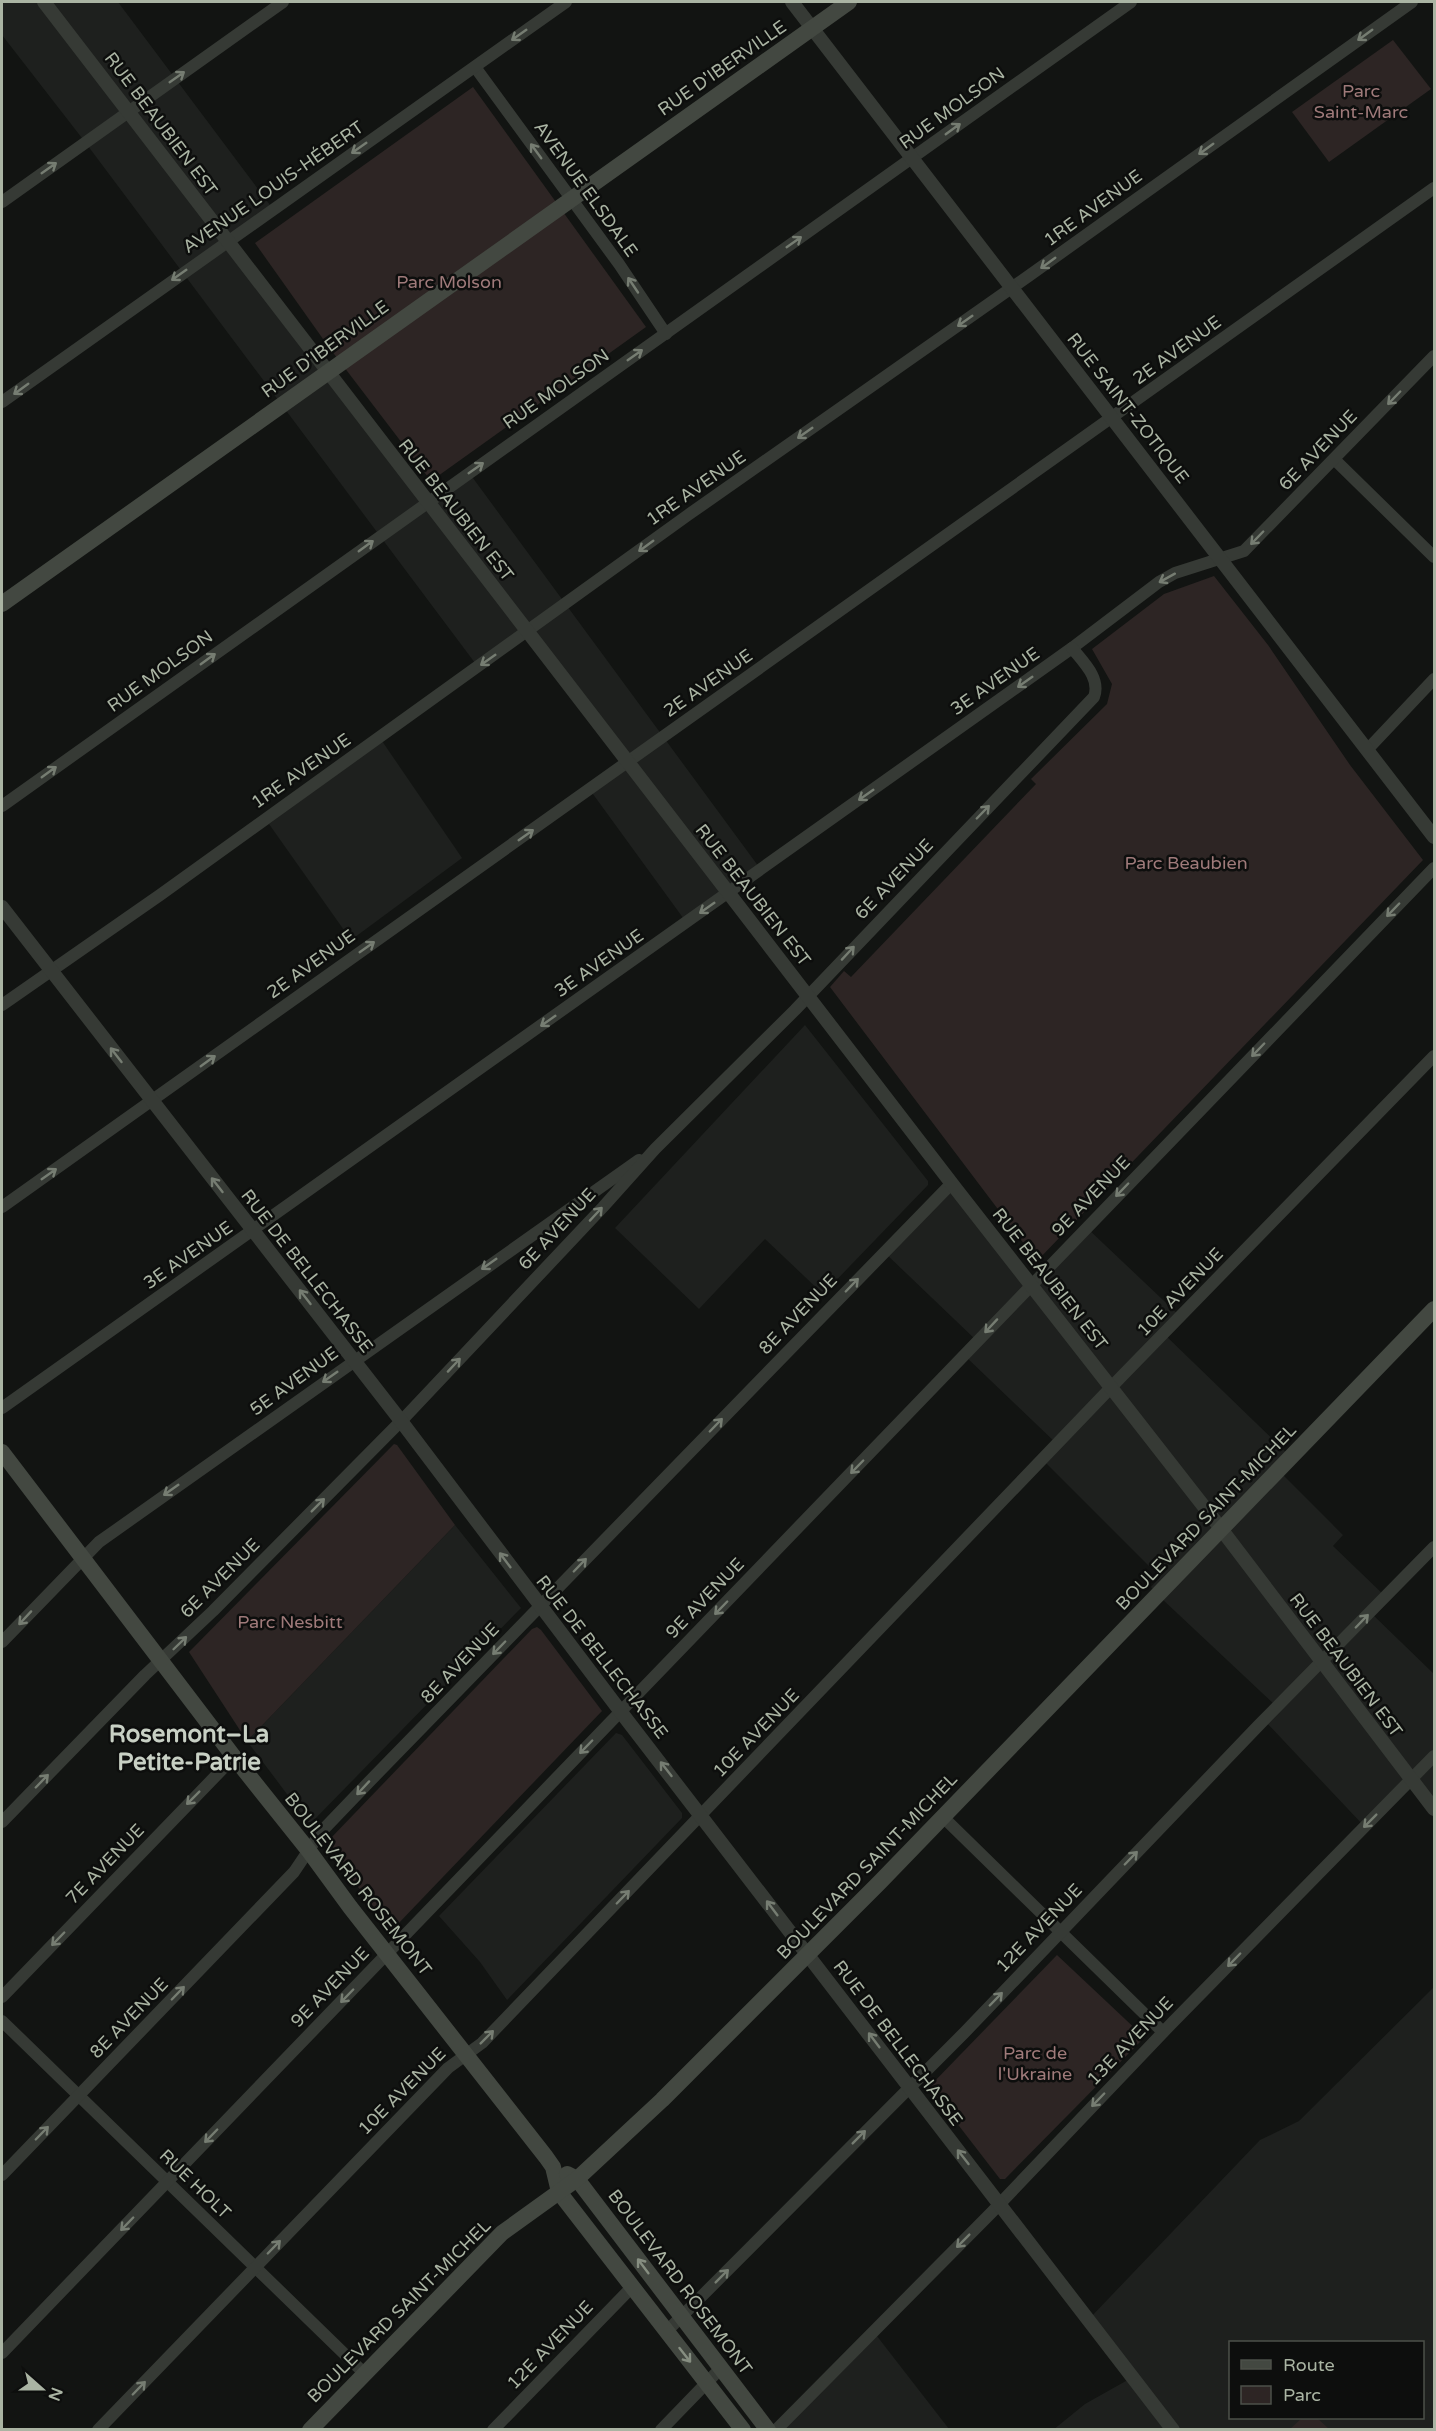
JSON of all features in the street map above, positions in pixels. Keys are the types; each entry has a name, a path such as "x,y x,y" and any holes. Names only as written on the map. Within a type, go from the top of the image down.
{"main road":[{"name":"RUE D'IBERVILLE","path":"2,604 849,2"},
{"name":"BOULEVARD SAINT-MICHEL","path":"310,2430 502,2233 577,2179 627,2135 943,1817 1434,1309"},
{"name":"BOULEVARD ROSEMONT","path":"3,1459 84,1558 234,1757 553,2167 560,2192 744,2430"},
{"name":"BOULEVARD ROSEMONT","path":"553,2167 577,2179 768,2430"}],"street":[{"name":"RUE BEAUBIEN EST","path":"44,2 951,1183 1112,1387 1434,1809"},
{"path":"2,202 283,2"},
{"name":"AVENUE LOUIS-HÉBERT","path":"2,402 566,2"},
{"name":"RUE SAINT-ZOTIQUE","path":"792,2 1434,837"},
{"name":"RUE MOLSON","path":"2,806 1131,2"},
{"name":"1RE AVENUE","path":"2,1005 1412,2"},
{"name":"AVENUE ELSDALE","path":"475,67 619,264 666,334"},
{"name":"2E AVENUE","path":"2,1207 1434,188"},
{"name":"6E AVENUE","path":"1222,560 1244,551 1432,363"},
{"path":"1334,459 1434,557"},
{"name":"3E AVENUE","path":"2,1408 1072,648 1159,582 1183,570 1222,560"},
{"name":"6E AVENUE","path":"2,1822 400,1421 603,1207 654,1149 808,996 1094,697 1097,688 1095,679 1072,648"},
{"path":"1367,750 1434,679"},
{"name":"9E AVENUE","path":"2,2353 1434,868"},
{"name":"RUE DE BELLECHASSE","path":"2,907 400,1421 620,1712 702,1815 1173,2430"},
{"name":"10E AVENUE","path":"98,2430 448,2068 482,2043 1112,1387 1434,1056"},
{"name":"5E AVENUE","path":"2,1642 99,1542 654,1149"},
{"name":"8E AVENUE","path":"2,2175 294,1872 321,1832 951,1183"},
{"name":"12E AVENUE","path":"667,2331 1061,1932 1434,1547"},
{"name":"13E AVENUE","path":"776,2430 1434,1756"},
{"name":"7E AVENUE","path":"2,1997 234,1757"},
{"path":"943,1817 1163,2032"},
{"name":"RUE HOLT","path":"2,2021 364,2373"},
{"name":"12E AVENUE","path":"493,2430 633,2286"},
{"path":"662,2430 720,2369"}],"shaded area":[{"path":"2,2 118,2 273,209 228,242 428,501 470,474 759,867 686,922 590,790 628,762 528,632 478,667 85,142 2,35"},
{"path":"382,741 462,858 351,940 269,824"},
{"path":"805,1025 928,1181 928,1185 823,1294 765,1239 699,1309 615,1228"},
{"path":"952,1183 1032,1283 1086,1227 1181,1317 1164,1334 1291,1457 1278,1470 1343,1535 1333,1546 1386,1597 1371,1613 1434,1674 1434,1806 1412,1780 1364,1826 1264,1720 1275,1705 1161,1598 1151,1587 1160,1577 1043,1460 1058,1445 964,1355 977,1341 884,1252"},
{"path":"455,1525 521,1608 312,1822 308,1822 247,1741"},
{"path":"616,1733 622,1735 682,1813 682,1818 507,2000 480,1962 439,1916"},
{"path":"1434,1987 1434,2429 1053,2430 1085,2404 1133,2377 1089,2319 1260,2140 1299,2121"},
{"path":"873,2331 949,2429 776,2430"}],"green space":[{"name":"Parc Saint-Marc","path":"1393,40 1431,89 1329,162 1292,112"},
{"name":"Parc Molson","path":"473,87 646,327 431,481 328,346 255,243"},
{"name":"Parc Beaubien","path":"1214,576 1268,645 1350,765 1423,860 1037,1261 830,987 844,971 851,977 1036,784 1031,779 1107,704 1112,684 1092,649 1164,594"},
{"name":"Parc Nesbitt","path":"394,1444 455,1525 247,1741 189,1652"},
{"path":"537,1627 602,1711 396,1926 388,1925 329,1850 327,1846 329,1840 532,1629"},
{"name":"Parc de l'Ukraine","path":"1057,1955 1142,2035 1141,2041 1005,2179 1000,2179 929,2087"},
{"path":"1301,2419 1318,2419 1329,2429 1290,2429"}],"district":[{"name":"Rosemont–La Petite-Patrie","path":"189,1748"}]}
